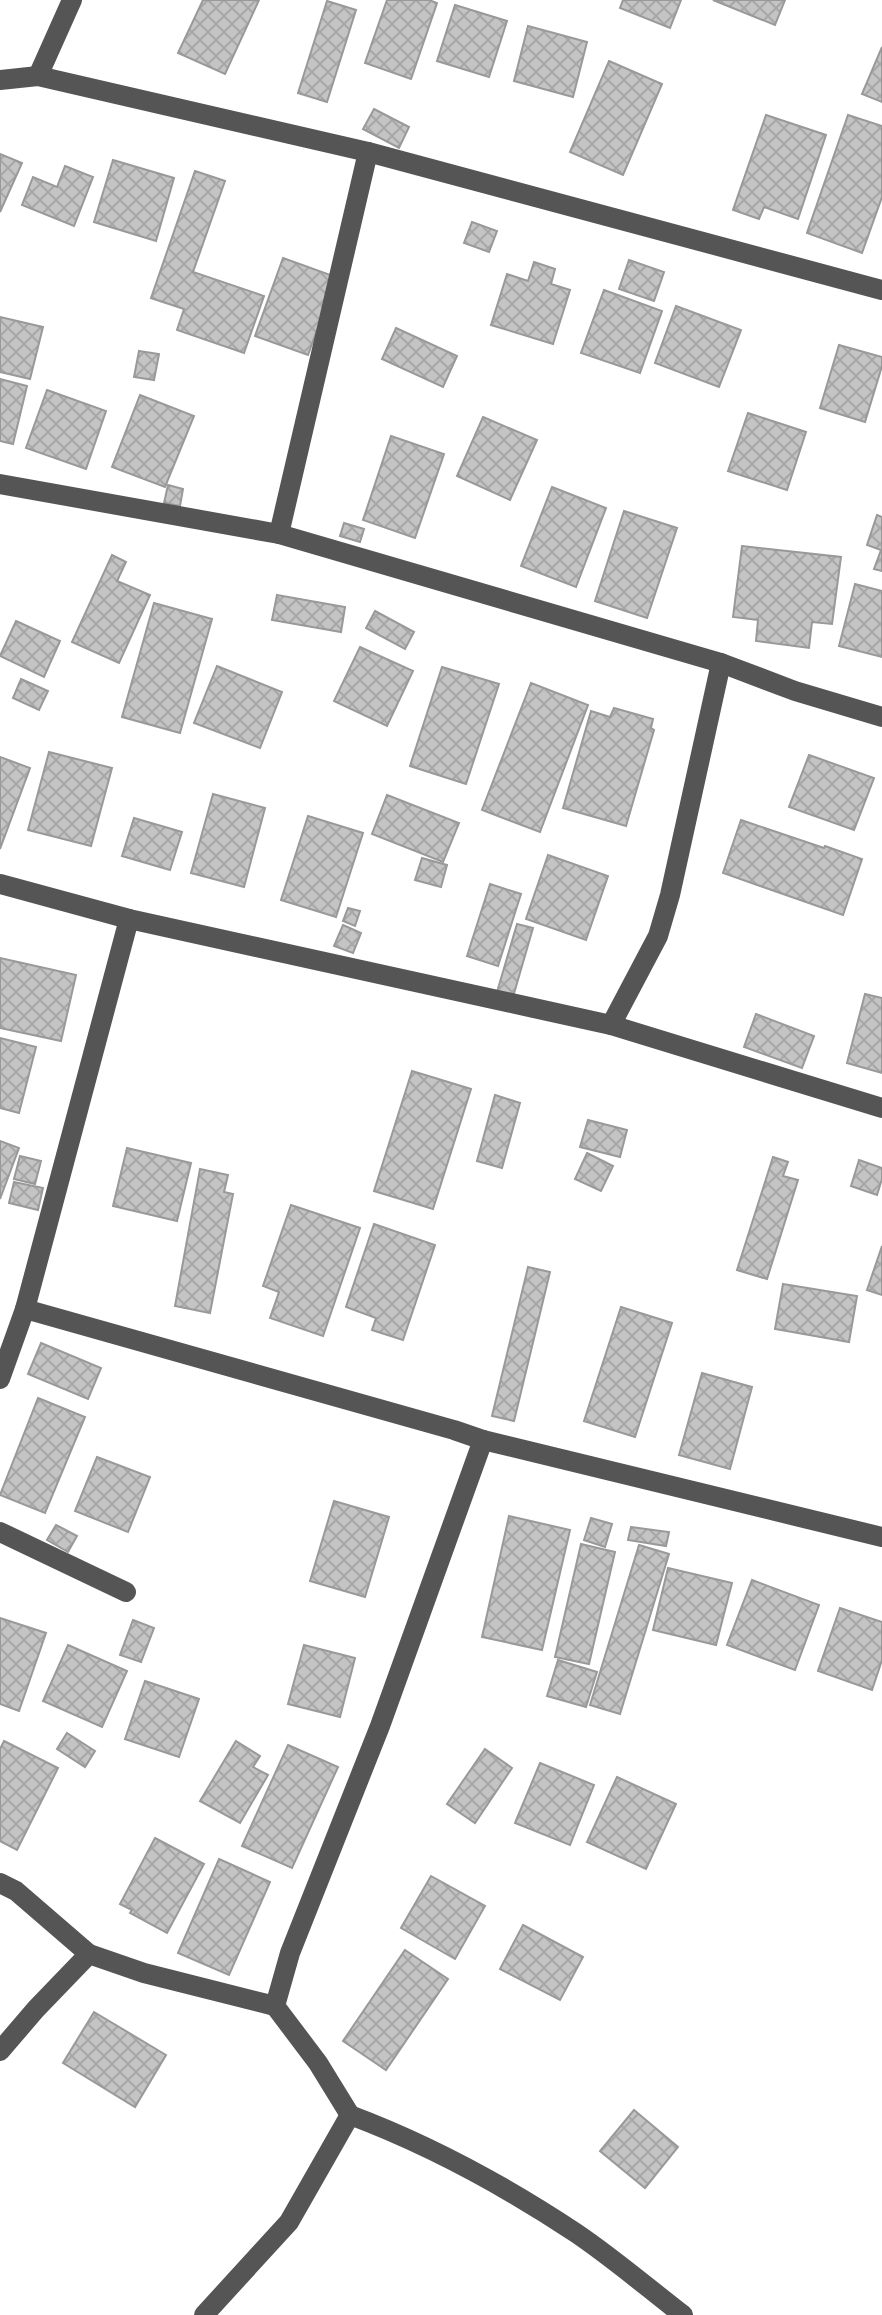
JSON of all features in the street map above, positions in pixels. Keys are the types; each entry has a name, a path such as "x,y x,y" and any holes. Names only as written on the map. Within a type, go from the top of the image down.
{"street":[{"path":"38,76 72,0"},
{"path":"0,80 38,76 368,152 882,290"},
{"path":"279,534 368,152"},
{"path":"0,484 279,534 721,663 795,691 882,717"},
{"path":"611,1025 658,936 670,895 721,663"},
{"path":"0,884 129,919 611,1025 882,1108"},
{"path":"0,1379 25,1309 129,919"},
{"path":"25,1309 483,1440 882,1537"},
{"path":"275,2006 290,1953 380,1726 483,1440"},
{"path":"0,1532 126,1592"},
{"path":"0,1883 16,1891 89,1954 144,1973 275,2006 318,2063 350,2115 414,2139 470,2169 578,2234 683,2315"},
{"path":"0,2051 89,1954"},
{"path":"204,2315 289,2222 350,2115"}],"building":[{"path":"203,0 259,0 225,74 178,53"},
{"path":"387,0 429,0 437,3 411,79 365,63"},
{"path":"623,0 681,0 670,28 620,8"},
{"path":"713,0 785,0 775,25"},
{"path":"327,1 356,10 327,102 298,93"},
{"path":"455,5 507,21 489,77 437,61"},
{"path":"528,26 587,42 573,97 514,81"},
{"path":"882,47 882,102 862,94"},
{"path":"609,61 662,84 623,175 570,152"},
{"path":"374,109 409,127 399,148 363,129"},
{"path":"766,115 826,135 798,219 764,207 759,219 733,210"},
{"path":"848,115 882,126 882,197 862,253 807,233"},
{"path":"0,154 22,163 0,212"},
{"path":"113,160 174,178 156,241 94,222"},
{"path":"65,166 93,177 74,226 22,205 33,177 57,187"},
{"path":"195,171 225,181 193,272 264,296 244,353 177,330 184,309 151,298"},
{"path":"472,222 497,231 489,252 464,243"},
{"path":"283,258 336,277 308,355 255,336"},
{"path":"629,260 664,272 654,301 619,289"},
{"path":"534,262 555,269 551,284 570,290 553,344 491,325 507,274 528,281"},
{"path":"604,290 662,311 640,373 581,353"},
{"path":"676,306 741,330 719,387 655,363"},
{"path":"0,317 43,327 30,379 0,372"},
{"path":"396,328 457,356 443,387 382,359"},
{"path":"839,345 882,357 865,422 820,408"},
{"path":"139,351 159,354 154,380 134,377"},
{"path":"0,379 27,386 13,444 0,441"},
{"path":"47,390 106,411 86,469 26,448"},
{"path":"140,395 194,416 165,487 112,467"},
{"path":"748,413 806,432 787,490 728,471"},
{"path":"483,417 537,440 510,500 457,476"},
{"path":"391,436 444,454 415,538 363,520"},
{"path":"168,485 183,489 180,506 164,503"},
{"path":"552,487 606,508 576,587 521,566"},
{"path":"624,511 677,528 647,618 595,601"},
{"path":"877,515 882,517 882,571 874,569 881,550 867,545"},
{"path":"344,523 364,529 360,542 340,536"},
{"path":"742,546 841,557 832,624 812,622 809,648 756,641 758,620 733,617"},
{"path":"112,555 126,562 117,581 150,595 119,663 72,642"},
{"path":"855,584 882,591 882,657 839,646"},
{"path":"277,595 345,607 341,632 272,620"},
{"path":"154,603 212,619 180,733 122,717"},
{"path":"375,611 414,632 405,649 366,628"},
{"path":"16,621 60,641 44,677 0,656"},
{"path":"360,647 413,671 387,726 334,701"},
{"path":"217,666 282,692 260,748 194,723"},
{"path":"442,667 499,684 466,784 410,766"},
{"path":"21,679 48,691 39,710 13,698"},
{"path":"531,683 588,705 540,832 482,810"},
{"path":"614,708 653,719 651,728 654,730 626,826 563,808 591,711 610,717"},
{"path":"49,752 112,768 91,846 28,830"},
{"path":"809,755 874,778 854,830 789,807"},
{"path":"0,757 30,768 0,849"},
{"path":"213,794 265,808 244,887 191,873"},
{"path":"387,795 459,823 443,862 372,834"},
{"path":"308,816 363,833 336,917 281,900"},
{"path":"134,818 182,832 170,870 122,856"},
{"path":"741,820 862,859 843,915 723,873"},
{"path":"548,855 608,876 586,940 526,919"},
{"path":"422,858 447,865 441,887 415,880"},
{"path":"490,884 521,894 498,966 467,956"},
{"path":"348,908 360,911 355,926 343,921"},
{"path":"517,924 533,928 513,997 497,992"},
{"path":"343,925 361,933 353,953 334,946"},
{"path":"0,958 76,975 61,1041 0,1028"},
{"path":"865,994 882,998 882,1073 847,1063"},
{"path":"756,1014 814,1036 802,1068 744,1047"},
{"path":"0,1038 36,1047 19,1113 0,1108"},
{"path":"412,1071 471,1089 433,1209 374,1191"},
{"path":"495,1095 520,1103 502,1168 477,1161"},
{"path":"588,1120 627,1130 620,1157 580,1147"},
{"path":"0,1141 19,1148 0,1199"},
{"path":"127,1148 191,1163 177,1221 113,1206"},
{"path":"587,1153 613,1166 601,1191 575,1179"},
{"path":"20,1156 41,1161 35,1184 14,1179"},
{"path":"773,1157 788,1162 783,1176 798,1180 767,1279 737,1270"},
{"path":"859,1160 882,1168 877,1195 851,1186"},
{"path":"200,1169 228,1175 224,1192 233,1194 210,1313 175,1306"},
{"path":"14,1182 43,1188 38,1210 9,1203"},
{"path":"291,1205 360,1228 323,1336 270,1318 279,1292 263,1286"},
{"path":"374,1224 435,1245 403,1340 372,1330 376,1318 346,1307"},
{"path":"882,1246 882,1295 867,1290"},
{"path":"528,1267 550,1272 514,1421 492,1416"},
{"path":"783,1284 857,1296 849,1342 775,1329"},
{"path":"621,1307 672,1323 635,1437 584,1421"},
{"path":"41,1343 101,1368 88,1399 28,1374"},
{"path":"702,1373 752,1387 730,1469 679,1455"},
{"path":"38,1398 85,1417 45,1513 0,1495"},
{"path":"97,1457 150,1477 128,1532 75,1511"},
{"path":"334,1501 389,1517 365,1597 310,1581"},
{"path":"509,1516 570,1530 542,1650 482,1637"},
{"path":"591,1518 612,1524 605,1547 584,1540"},
{"path":"56,1525 77,1536 68,1552 47,1540"},
{"path":"631,1527 669,1532 666,1546 628,1540"},
{"path":"581,1544 615,1552 589,1664 555,1657"},
{"path":"639,1545 669,1554 620,1714 590,1705"},
{"path":"668,1568 732,1583 716,1645 653,1630"},
{"path":"752,1580 819,1605 795,1670 727,1645"},
{"path":"840,1608 882,1622 882,1660 872,1690 818,1671"},
{"path":"0,1618 46,1633 19,1711 0,1704"},
{"path":"133,1620 154,1628 141,1662 120,1655"},
{"path":"68,1645 127,1671 102,1727 43,1701"},
{"path":"304,1645 355,1658 340,1717 288,1704"},
{"path":"558,1660 597,1672 586,1707 547,1696"},
{"path":"145,1681 199,1699 179,1757 125,1739"},
{"path":"67,1733 95,1751 85,1767 57,1749"},
{"path":"4,1741 58,1768 17,1850 0,1841 0,1749"},
{"path":"236,1741 260,1756 253,1767 268,1775 240,1823 200,1801"},
{"path":"288,1745 338,1767 292,1868 242,1846"},
{"path":"485,1749 512,1768 475,1823 447,1804"},
{"path":"540,1763 594,1785 570,1845 515,1823"},
{"path":"617,1777 676,1804 646,1869 587,1842"},
{"path":"155,1838 204,1864 167,1933 130,1913 132,1910 120,1904"},
{"path":"219,1859 270,1882 229,1975 178,1953"},
{"path":"431,1876 485,1906 455,1959 401,1928"},
{"path":"523,1925 583,1957 560,2000 500,1969"},
{"path":"405,1950 448,1979 386,2070 343,2041"},
{"path":"94,2012 166,2055 135,2107 63,2063"},
{"path":"634,2110 678,2147 645,2188 600,2151"}]}
